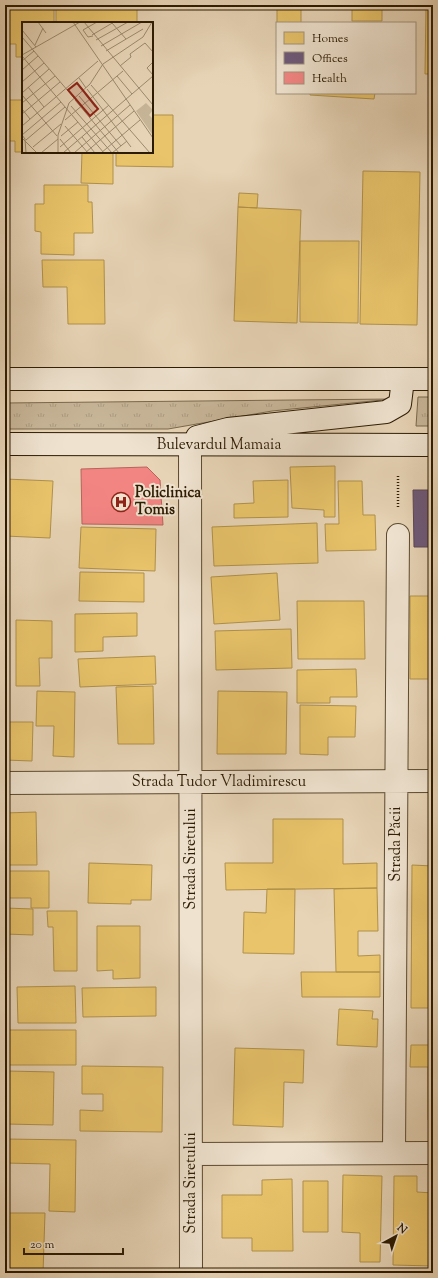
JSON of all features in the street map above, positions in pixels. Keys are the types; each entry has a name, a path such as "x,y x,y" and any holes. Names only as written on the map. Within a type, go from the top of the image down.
{"street":[{"path":"165,445 228,429 386,412 400,404 403,379"},
{"path":"5,380 433,379"},
{"name":"Bulevardul Mamaia","path":"5,444 433,445"},
{"name":"Strada Siretului","path":"190,445 191,1273"},
{"name":"Strada Păcii","path":"394,1153 398,535"},
{"name":"Strada Tudor Vladimirescu","path":"5,783 433,781"},
{"path":"191,1154 433,1153"}],"path":[{"path":"398,470 398,535"}],"green space":[{"path":"418,397 433,397 433,426 416,426"},
{"path":"392,399 272,411 168,429 5,429 5,403"}],"building: Homes":[{"path":"5,5 54,5 54,22 22,22 22,57 16,57 16,44 5,44"},
{"path":"56,5 137,5 137,22 56,22"},
{"path":"213,5 244,5 244,9 213,9"},
{"path":"277,5 301,5 301,22 277,22"},
{"path":"352,5 382,5 382,21 352,21"},
{"path":"426,5 433,5 433,74 425,74"},
{"path":"310,94 375,94 374,99"},
{"path":"5,100 22,100 22,152 15,152 15,141 5,141"},
{"path":"153,115 173,115 173,167 116,166 116,153 153,153"},
{"path":"82,153 113,153 113,184 81,183"},
{"path":"363,171 420,172 417,325 360,324"},
{"path":"44,185 88,185 88,202 92,202 93,233 74,233 74,255 41,254 41,232 35,231 35,204 44,204"},
{"path":"239,193 258,194 257,208 238,207"},
{"path":"238,207 301,210 297,323 234,321"},
{"path":"300,241 359,241 358,323 300,322"},
{"path":"42,260 104,260 105,324 68,324 67,287 43,287"},
{"path":"335,466 335,517 324,517 324,510 292,508 290,467"},
{"path":"5,479 53,481 50,538 5,536"},
{"path":"288,480 288,517 234,518 234,504 254,503 253,481"},
{"path":"338,481 362,481 363,515 375,515 376,550 326,551 325,524 339,524"},
{"path":"317,523 318,563 214,566 212,527"},
{"path":"81,527 156,529 155,571 79,568"},
{"path":"80,572 144,573 144,602 79,601"},
{"path":"277,573 280,620 214,624 211,577"},
{"path":"410,596 433,596 433,679 410,679"},
{"path":"297,601 364,601 365,659 298,659"},
{"path":"137,613 137,636 103,637 103,651 75,652 75,614"},
{"path":"16,620 52,621 52,658 39,658 40,686 16,686"},
{"path":"291,629 292,668 216,670 215,631"},
{"path":"155,656 156,684 80,687 78,659"},
{"path":"356,669 357,697 330,697 330,703 297,703 297,670"},
{"path":"153,686 154,744 118,744 116,687"},
{"path":"37,691 75,692 74,757 53,756 54,726 36,726"},
{"path":"218,691 287,692 286,754 217,754"},
{"path":"300,705 356,706 355,737 328,737 328,755 300,754"},
{"path":"5,722 33,722 32,761 5,760"},
{"path":"36,812 37,865 5,865 5,813"},
{"path":"273,819 343,819 343,864 377,863 377,888 226,890 225,863 273,863"},
{"path":"89,863 152,865 151,900 131,900 131,904 88,903"},
{"path":"412,865 433,866 433,1008 411,1008"},
{"path":"5,871 49,871 49,908 31,908 31,898 5,898"},
{"path":"377,888 378,931 358,931 358,956 380,955 380,972 336,972 334,889"},
{"path":"267,889 295,889 294,954 243,953 244,912 266,913"},
{"path":"5,908 33,909 33,935 5,934"},
{"path":"47,911 77,911 77,971 54,971 53,927 48,927"},
{"path":"97,926 140,926 140,978 113,979 113,970 97,971"},
{"path":"301,972 380,972 380,997 302,997"},
{"path":"75,986 76,1023 18,1023 17,987"},
{"path":"156,987 156,1016 83,1017 82,988"},
{"path":"339,1009 373,1011 372,1019 378,1019 377,1047 337,1045"},
{"path":"5,1030 76,1030 76,1065 5,1065"},
{"path":"411,1045 433,1045 433,1120 428,1120 428,1067 410,1067"},
{"path":"235,1048 304,1050 303,1083 284,1082 283,1127 233,1125"},
{"path":"82,1066 163,1067 162,1132 80,1131 80,1110 103,1111 103,1094 82,1094"},
{"path":"7,1071 54,1072 53,1125 6,1124"},
{"path":"5,1139 76,1140 75,1212 49,1211 50,1164 5,1163"},
{"path":"343,1175 382,1176 380,1262 360,1262 360,1233 342,1232"},
{"path":"394,1176 417,1176 417,1192 433,1193 433,1266 393,1265"},
{"path":"292,1179 293,1251 252,1251 252,1238 222,1238 222,1195 262,1195 262,1180"},
{"path":"303,1181 328,1181 328,1232 303,1232"},
{"path":"5,1213 45,1213 43,1273 5,1273"}],"building: Offices":[{"path":"413,490 433,490 433,547 414,547"}],"building: Health":[{"name":"Policlinica Tomis","path":"147,467 160,480 163,525 82,524 81,469"}],"place":[{"name":"Policlinica Tomis","path":"121,502"}]}
